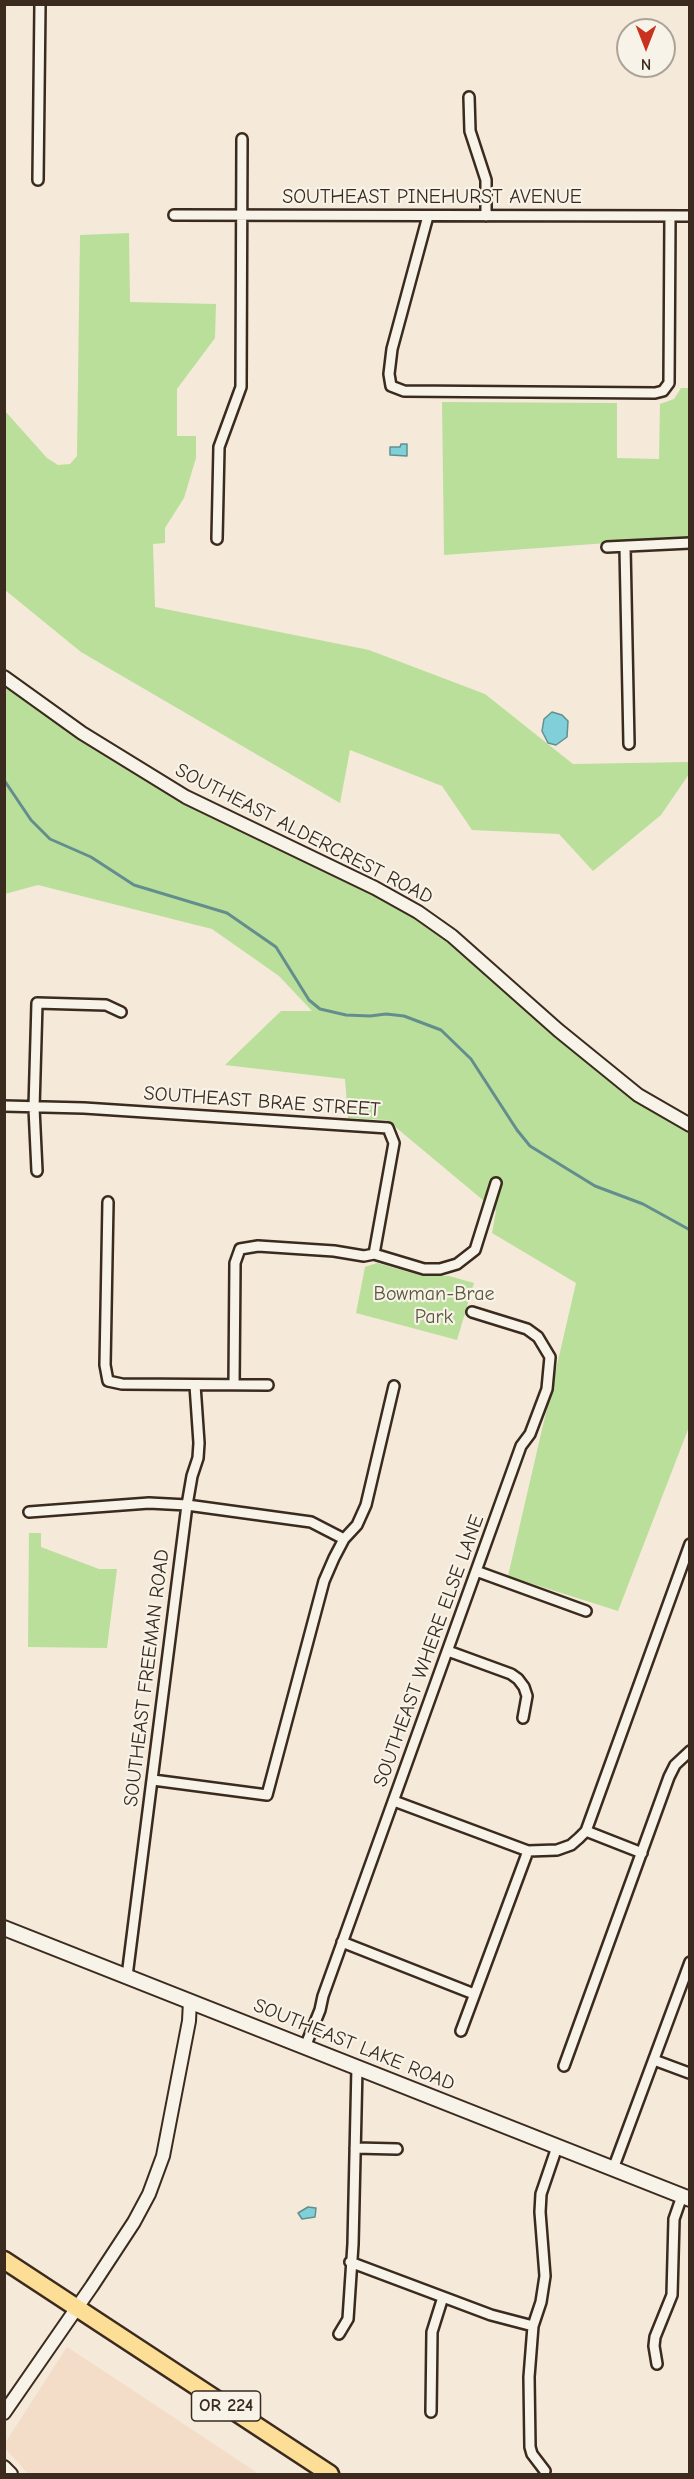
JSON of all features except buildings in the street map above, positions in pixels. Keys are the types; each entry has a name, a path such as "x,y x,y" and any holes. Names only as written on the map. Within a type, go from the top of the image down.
{"highway":[{"name":"OR 224","path":"4,2260 330,2475"}],"main road":[{"name":"SOUTHEAST LAKE ROAD","path":"4,1928 686,2198"}],"street":[{"path":"38,180 40,4"},
{"path":"469,97 470,131 486,180 486,216"},
{"path":"217,539 219,447 241,387 242,139"},
{"name":"SOUTHEAST PINEHURST AVENUE","path":"174,215 690,216"},
{"path":"428,216 392,349 389,374 391,386 404,391 655,393 663,391 669,383 670,216"},
{"path":"607,547 690,543"},
{"path":"625,547 629,744"},
{"name":"SOUTHEAST ALDERCREST ROAD","path":"4,676 82,733 186,797 375,888 418,912 452,936 558,1030 638,1095 690,1125"},
{"path":"37,1171 34,1108 37,1003 106,1005 121,1012"},
{"name":"SOUTHEAST BRAE STREET","path":"4,1106 84,1108 388,1128 394,1143 374,1254"},
{"path":"234,1385 235,1263 240,1249 258,1246 334,1251 364,1256 374,1254 424,1269 440,1269 463,1260 475,1250 496,1183"},
{"path":"108,1202 105,1365 108,1381 122,1384 268,1385"},
{"name":"SOUTHEAST WHERE ELSE LANE","path":"305,2047 521,1446 530,1434 547,1389 550,1357 538,1337 526,1329 472,1312"},
{"name":"SOUTHEAST FREEMAN ROAD","path":"127,1976 187,1505 199,1443 195,1385"},
{"path":"153,1780 267,1795 324,1581 344,1539 357,1526 366,1504 394,1386"},
{"path":"29,1512 149,1503 187,1505 311,1522 344,1539"},
{"path":"394,1801 528,1851 557,1850 571,1845 586,1831 690,1544"},
{"path":"476,1571 585,1611"},
{"path":"448,1651 511,1674 518,1679 527,1696 523,1718"},
{"path":"564,2066 669,1777 675,1765 690,1751"},
{"path":"586,1831 642,1853"},
{"path":"461,2031 528,1851"},
{"path":"342,1942 474,1994"},
{"path":"614,2169 690,1962"},
{"path":"4,2413 138,2216 154,2181 163,2156 190,2017 190,2001"},
{"path":"654,2060 689,2073"},
{"path":"339,2334 348,2319 353,2244 357,2067"},
{"path":"545,2471 532,2454 530,2446 529,2377 533,2326 541,2302 545,2276 540,2212 541,2193 557,2147"},
{"path":"355,2148 397,2149"},
{"path":"657,2364 654,2346 657,2331 672,2295 674,2219 686,2198"},
{"path":"350,2262 507,2320 533,2326"},
{"path":"430,2412 432,2332 443,2297"},
{"path":"4,2467 11,2475"}],"shaded area":[{"path":"67,2347 259,2474 28,2474 5,2448 5,2443"}],"green space":[{"path":"129,233 130,302 216,304 215,338 177,389 177,436 196,436 196,458 184,498 165,528 165,543 153,544 155,607 369,650 485,694 573,764 689,762 689,774 661,815 593,871 559,834 472,830 442,786 350,750 340,803 81,652 5,590 5,411 47,458 58,465 70,464 77,456 80,235"},
{"path":"681,388 689,388 689,537 444,555 442,402 617,403 617,458 659,459 660,404 674,399"},
{"path":"5,682 162,788 414,915 653,1111 689,1131 689,1427 618,1611 508,1576 576,1283 492,1233 496,1211 387,1120 348,1118 345,1079 225,1065 281,1011 312,1011 279,976 212,929 38,885 5,894"},
{"name":"Bowman-Brae Park","path":"377,1263 423,1276 449,1276 474,1283 457,1340 356,1313 365,1267"},
{"path":"29,1533 41,1533 41,1547 99,1569 117,1569 107,1648 28,1647"}],"water":[{"path":"401,444 407,444 407,456 390,455 390,447 400,447"},
{"path":"552,712 562,715 568,721 567,737 556,745 548,743 542,731 544,719"},
{"path":"308,2207 316,2208 315,2217 302,2219 298,2213"}],"waterway":[{"path":"4,780 31,820 50,839 91,857 134,885 227,913 276,947 309,1000 320,1009 346,1015 404,1016 441,1030 471,1059 530,1146 595,1186 643,1204 690,1230"}]}
